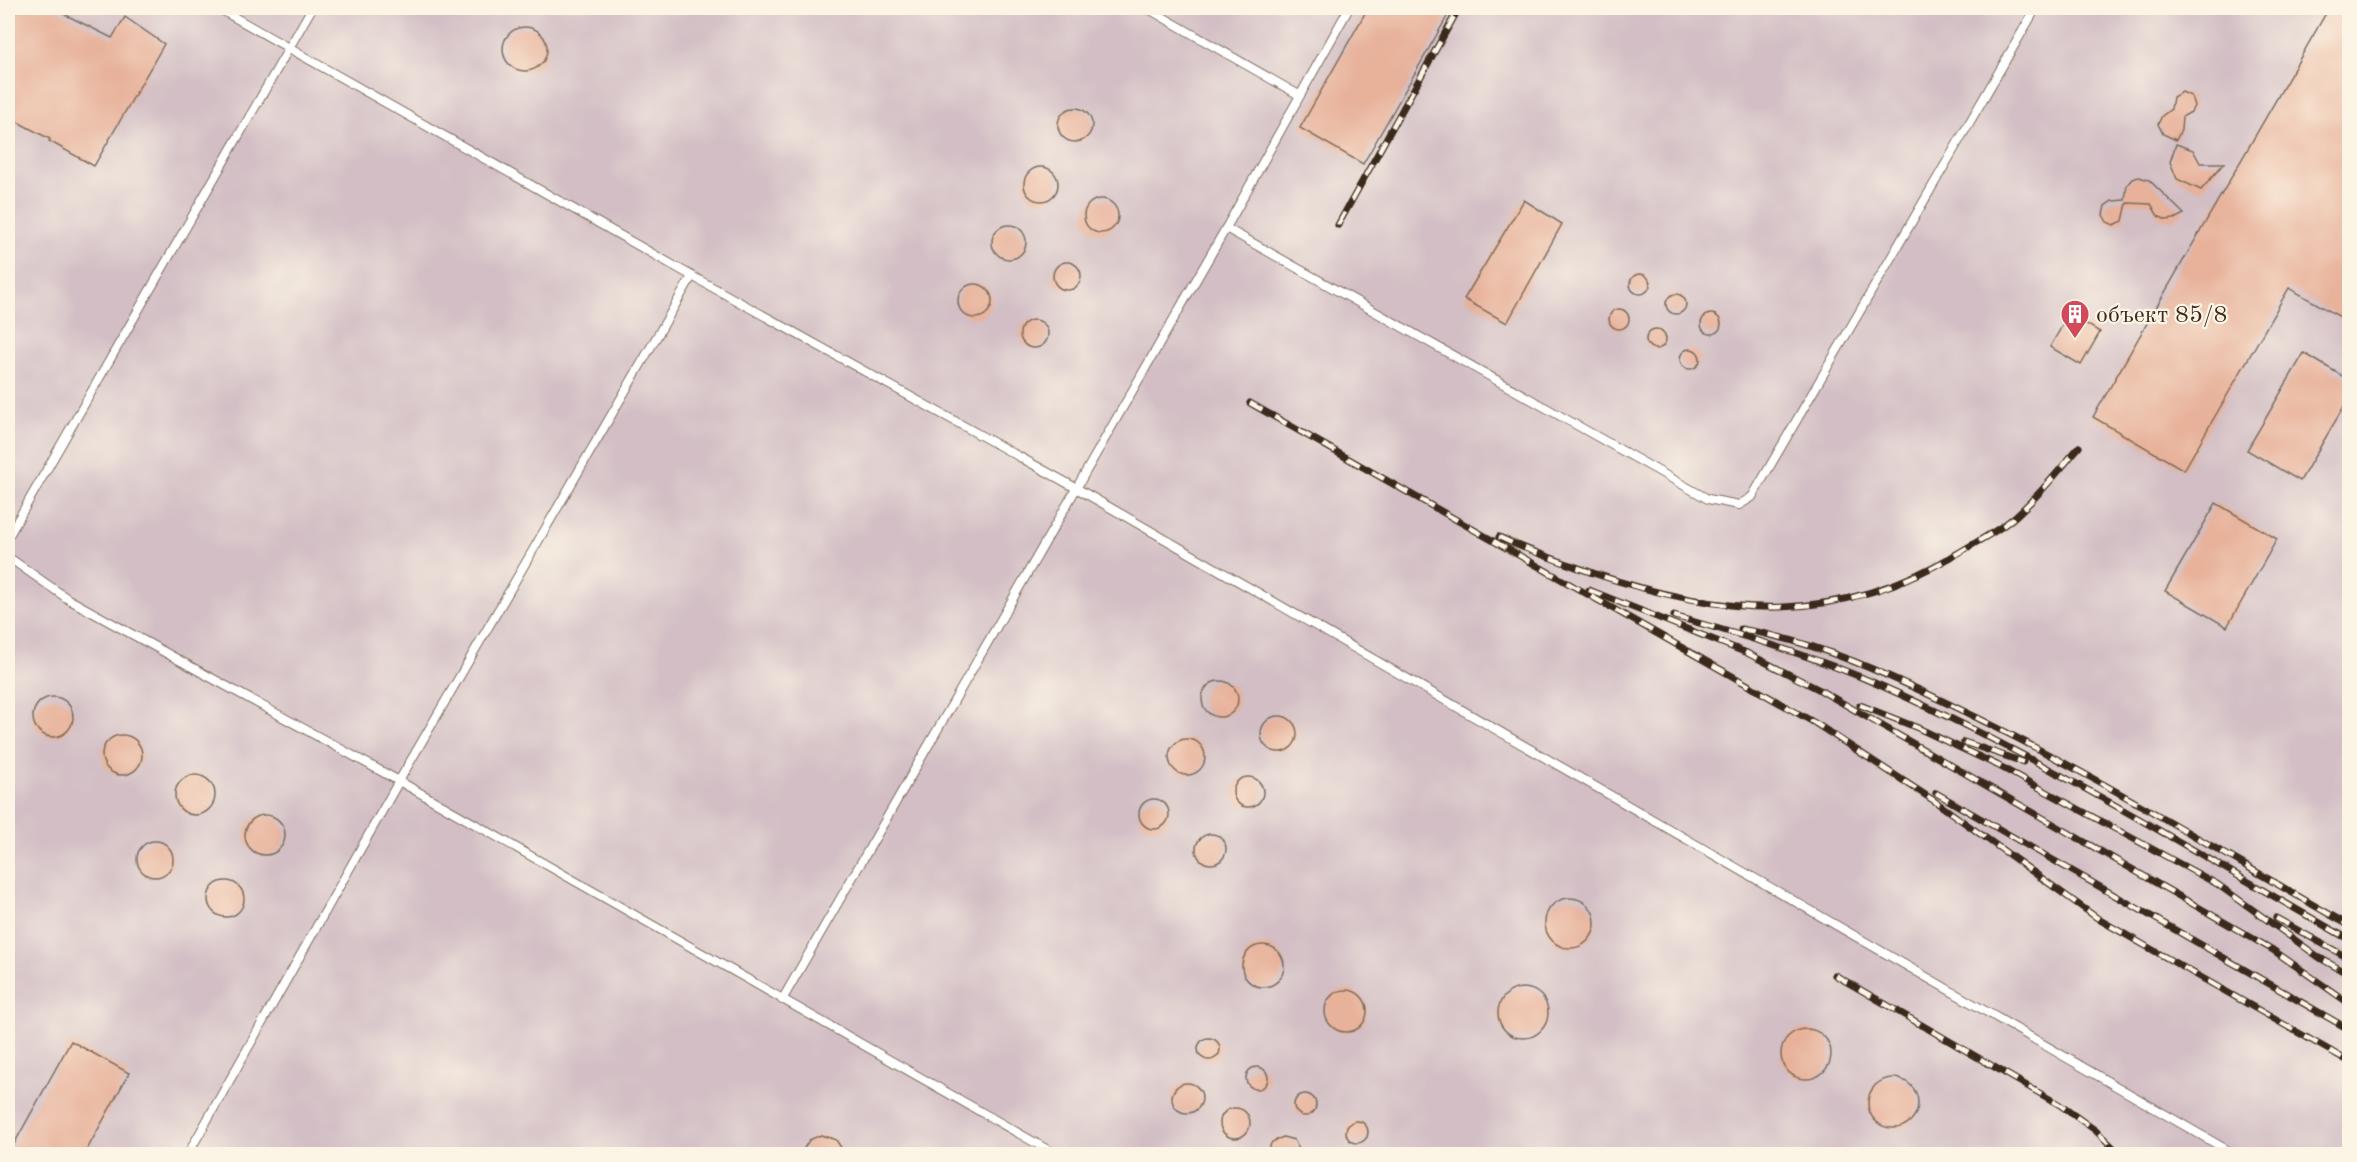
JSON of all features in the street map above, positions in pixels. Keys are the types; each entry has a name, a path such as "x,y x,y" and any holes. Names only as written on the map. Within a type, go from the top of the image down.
{"lane":[{"path":"218,8 693,276 1076,488 2218,1151 2234,1155"},
{"path":"8,537 312,8"},
{"path":"1147,8 1299,94"},
{"path":"782,1000 1226,228 1349,8"},
{"path":"1226,228 1708,499 1739,506 1752,497 2036,8"},
{"path":"188,1155 399,781 693,276"},
{"path":"8,557 68,599 399,781 1054,1155"}],"shaded area":[{"path":"8,8 2349,8 2349,1154 8,1154"}],"building":[{"path":"8,8 52,8 112,38 125,17 164,44 94,166 8,117"},
{"path":"1368,8 1452,8 1363,164 1300,128"},
{"path":"2329,8 2349,8 2349,322 2289,288 2184,470 2093,417"},
{"path":"525,27 540,34 547,49 540,64 525,71 510,64 503,49 510,34"},
{"path":"2182,92 2191,96 2194,106 2191,112 2182,117 2181,130 2176,140 2163,134 2158,124 2162,116 2171,109 2173,97"},
{"path":"1075,108 1087,113 1092,125 1087,137 1075,142 1063,137 1058,125 1063,113"},
{"path":"2176,144 2193,150 2200,163 2224,163 2201,190 2177,179 2170,162"},
{"path":"1041,167 1053,172 1058,184 1053,196 1041,201 1029,196 1024,184 1029,172"},
{"path":"2139,177 2149,180 2184,214 2166,220 2158,216 2151,204 2127,203 2123,221 2114,225 2107,222 2103,215 2105,206 2112,201 2125,200 2127,185 2132,179"},
{"path":"1101,199 1113,204 1118,216 1113,228 1101,233 1089,228 1084,216 1089,204"},
{"path":"1524,200 1562,224 1507,323 1464,299"},
{"path":"1009,225 1021,230 1026,242 1021,254 1009,259 997,254 992,242 997,230"},
{"path":"1067,262 1077,266 1081,276 1077,286 1067,290 1057,286 1053,276 1057,266"},
{"path":"1640,274 1647,277 1650,284 1647,291 1640,294 1633,291 1630,284 1633,277"},
{"path":"975,284 987,289 992,301 987,313 975,318 963,313 958,301 963,289"},
{"path":"1676,294 1683,297 1686,304 1683,311 1676,314 1669,311 1666,304 1669,297"},
{"path":"1619,309 1626,312 1629,319 1626,326 1619,329 1612,326 1609,319 1612,312"},
{"path":"1711,314 1718,317 1721,324 1718,331 1711,334 1704,331 1701,324 1704,317"},
{"name":"объект 85/8","path":"2069,314 2100,332 2081,365 2050,347"},
{"path":"1034,320 1044,324 1048,334 1044,344 1034,348 1024,344 1020,334 1024,324"},
{"path":"1656,329 1663,332 1666,339 1663,346 1656,349 1649,346 1646,339 1649,332"},
{"path":"1690,349 1697,352 1700,359 1697,366 1690,369 1683,366 1680,359 1683,352"},
{"path":"2304,353 2349,380 2349,398 2300,481 2247,450"},
{"path":"2216,503 2277,539 2227,627 2165,591"},
{"path":"1220,681 1233,686 1238,699 1233,712 1220,717 1207,712 1202,699 1207,686"},
{"path":"53,697 61,698 67,703 72,709 72,725 67,731 61,736 53,737 45,736 39,731 34,725 33,717 34,709 39,703 45,698"},
{"path":"1279,716 1292,721 1297,734 1292,747 1279,752 1266,747 1261,734 1266,721"},
{"path":"122,735 130,736 136,741 141,747 141,763 136,769 130,774 122,775 114,774 108,769 103,763 102,755 103,747 108,741 114,736"},
{"path":"1187,739 1200,744 1205,757 1200,770 1187,775 1174,770 1169,757 1174,744"},
{"path":"195,775 203,776 209,781 214,787 214,803 209,809 203,814 195,815 187,814 181,809 176,803 175,795 176,787 181,781 187,776"},
{"path":"1248,777 1259,781 1263,792 1259,803 1248,807 1237,803 1233,792 1237,781"},
{"path":"1154,799 1165,803 1169,814 1165,825 1154,829 1143,825 1139,814 1143,803"},
{"path":"265,815 273,816 279,821 284,827 284,843 279,849 273,854 265,855 257,854 251,849 246,843 245,835 246,827 251,821 257,816"},
{"path":"1211,834 1222,838 1226,849 1222,860 1211,864 1200,860 1196,849 1200,838"},
{"path":"155,841 167,847 173,859 167,871 155,877 143,871 137,859 143,847"},
{"path":"226,881 238,887 244,899 238,911 226,917 214,911 208,899 214,887"},
{"path":"1565,898 1575,898 1588,905 1595,918 1595,928 1588,941 1575,948 1565,948 1556,944 1549,937 1545,928 1545,918 1549,909 1556,902"},
{"path":"1263,945 1278,951 1284,966 1278,981 1263,987 1248,981 1242,966 1248,951"},
{"path":"1518,988 1528,988 1541,995 1548,1008 1548,1018 1541,1031 1528,1038 1518,1038 1509,1034 1502,1027 1498,1018 1498,1008 1502,999 1509,992"},
{"path":"1346,990 1361,996 1367,1011 1361,1026 1346,1032 1331,1026 1325,1011 1331,996"},
{"path":"1801,1029 1811,1029 1824,1036 1831,1049 1831,1059 1824,1072 1811,1079 1801,1079 1792,1075 1785,1068 1781,1059 1781,1049 1785,1040 1792,1033"},
{"path":"1209,1038 1217,1041 1220,1049 1217,1057 1209,1060 1201,1057 1198,1049 1201,1041"},
{"path":"71,1041 129,1073 84,1155 8,1155"},
{"path":"1257,1067 1265,1070 1268,1078 1265,1086 1257,1089 1249,1086 1246,1078 1249,1070"},
{"path":"1888,1078 1898,1078 1911,1085 1918,1098 1918,1108 1911,1121 1898,1128 1888,1128 1879,1124 1872,1117 1868,1108 1868,1098 1872,1089 1879,1082"},
{"path":"1187,1083 1198,1087 1202,1098 1198,1109 1187,1113 1176,1109 1172,1098 1176,1087"},
{"path":"1305,1094 1313,1097 1316,1105 1313,1113 1305,1116 1297,1113 1294,1105 1297,1097"},
{"path":"1235,1108 1246,1112 1250,1123 1246,1134 1235,1138 1224,1134 1220,1123 1224,1112"},
{"path":"1357,1121 1365,1124 1368,1132 1365,1140 1357,1143 1349,1140 1346,1132 1349,1124"},
{"path":"821,1135 836,1140 846,1155 800,1155 809,1140"},
{"path":"1283,1137 1294,1140 1302,1155 1265,1155 1272,1142"}],"railway":[{"path":"1338,225 1459,8"},
{"path":"1250,403 1815,723 1933,800 2100,920 2350,1062"},
{"path":"1499,537 1593,573 1689,599 1735,606 1780,607 1824,603 1869,593 1914,576 1992,533 2029,504 2079,447"},
{"path":"1589,590 1747,653 1818,689 2273,950 2350,1004"},
{"path":"1674,616 1754,639 1833,666 1944,715 2120,808 2350,940"},
{"path":"1741,629 1825,651 1878,671 1957,708 2106,786 2350,926"},
{"path":"1860,705 1918,728 1997,765 2217,884 2320,958 2350,975"},
{"path":"1964,742 2023,762"},
{"path":"1936,793 2350,1030"},
{"path":"2276,918 2350,959"},
{"path":"1835,975 2060,1105 2095,1130 2120,1154"}],"place":[{"name":"объект 85/8","path":"2075,340"}]}
